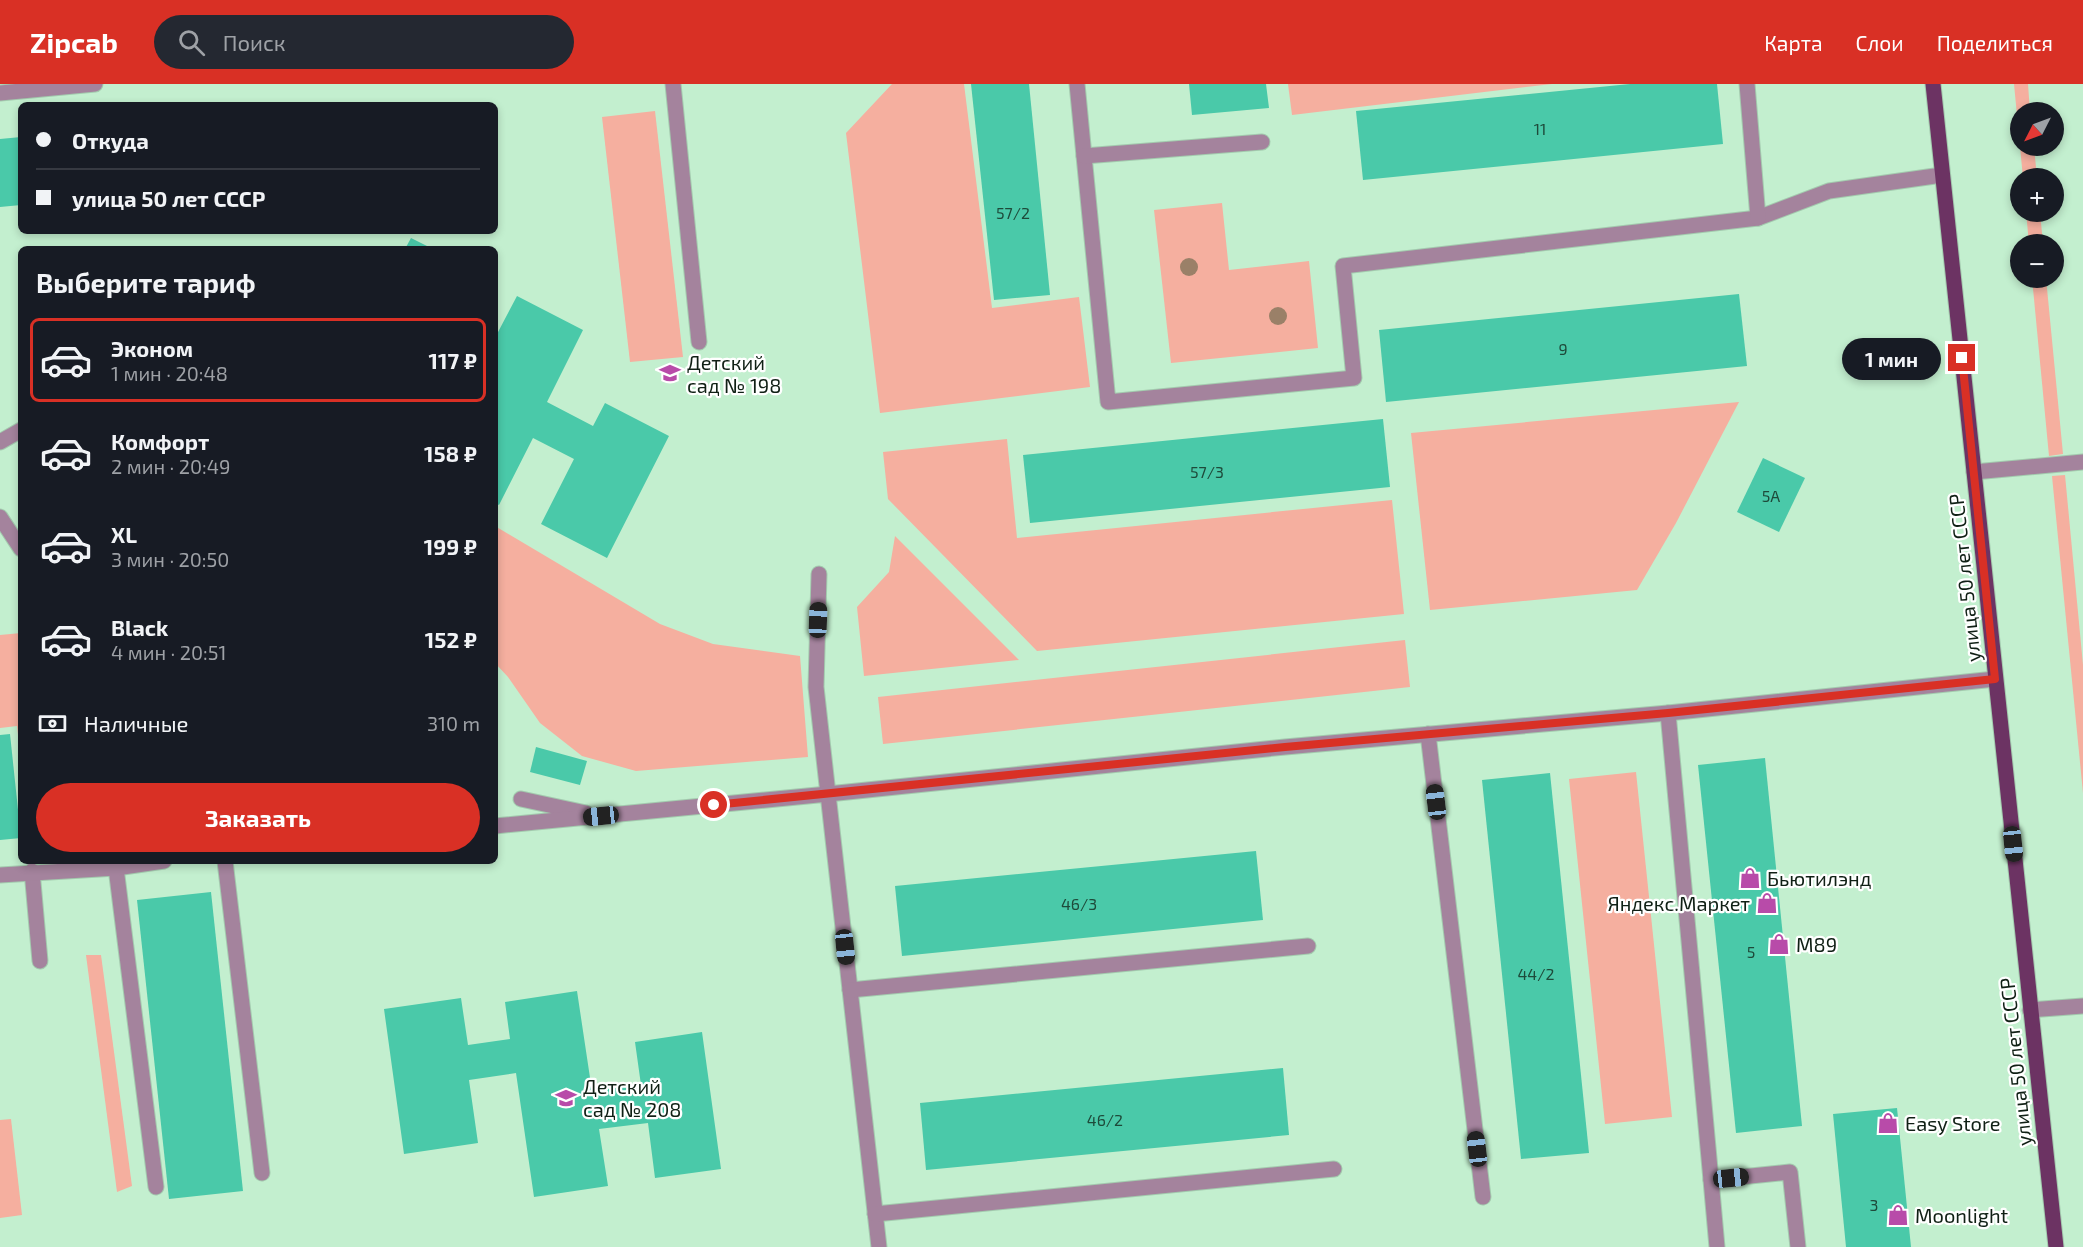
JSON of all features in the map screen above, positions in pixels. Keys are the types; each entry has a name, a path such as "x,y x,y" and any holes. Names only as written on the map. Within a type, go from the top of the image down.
{"main road":[{"name":"улица 50 лет СССР","path":"1933,84 2056,1247"}],"lane":[{"path":"0,93 95,84"},
{"path":"673,84 699,342"},
{"path":"1077,84 1108,402 1354,378 1344,266 1758,218 1829,191 1942,175"},
{"path":"1747,84 1758,218"},
{"path":"1084,156 1262,142"},
{"path":"0,441 18,432"},
{"path":"1974,472 2083,462"},
{"path":"0,517 18,544"},
{"path":"819,574 816,687 879,1247"},
{"path":"498,826 1285,747 1668,713 1995,679"},
{"path":"1668,713 1717,1247"},
{"path":"1428,734 1483,1197"},
{"path":"521,799 601,816"},
{"path":"0,875 116,868 143,864"},
{"path":"225,864 262,1173"},
{"path":"116,868 156,1187"},
{"path":"32,872 40,961"},
{"path":"850,990 1308,946"},
{"path":"2030,1010 2083,1006"},
{"path":"875,1214 1334,1169"},
{"path":"1711,1180 1790,1172 1798,1247"}],"shaded area":[{"path":"892,84 964,84 992,308 1079,297 1090,387 880,413 846,133"},
{"path":"1288,84 1552,84 1292,115"},
{"path":"2014,84 2028,84 2029,102 2016,102"},
{"path":"655,111 683,357 630,362 602,117"},
{"path":"2021,156 2035,156 2036,168 2022,168"},
{"path":"1222,203 1229,270 1309,261 1318,348 1171,363 1154,210"},
{"path":"2027,222 2041,222 2042,234 2028,234"},
{"path":"2033,288 2047,288 2063,454 2049,456"},
{"path":"1739,402 1676,523 1637,590 1430,610 1411,433"},
{"path":"1007,439 1017,538 1392,500 1404,614 1037,651 888,499 883,452"},
{"path":"2065,475 2083,665 2083,793 2052,476"},
{"path":"498,528 660,624 713,644 800,656 808,757 636,771 582,756 540,723 498,666"},
{"path":"895,536 1019,660 864,676 857,607 889,572"},
{"path":"18,633 18,735 17,726 0,728 0,635"},
{"path":"1405,640 1410,687 883,744 878,697"},
{"path":"1636,772 1672,1117 1605,1124 1569,779"},
{"path":"86,955 101,955 132,1186 117,1192"},
{"path":"11,1119 22,1215 0,1218 0,1120"}],"building":[{"path":"971,84 1029,84 1050,295 994,300"},
{"path":"1189,84 1266,84 1269,108 1192,115"},
{"path":"1630,84 1717,84 1723,144 1363,180 1356,111"},
{"path":"18,137 18,205 0,207 0,139"},
{"path":"411,238 427,246 407,246"},
{"path":"1739,294 1747,366 1386,402 1379,330"},
{"path":"517,296 583,330 547,402 593,426 605,403 669,436 607,558 541,524 574,459 533,438 498,504 498,332"},
{"path":"1383,419 1390,487 1030,523 1023,455"},
{"path":"1763,458 1805,478 1779,532 1737,512"},
{"path":"10,734 18,810 18,838 0,840 0,735"},
{"path":"536,747 587,761 580,785 530,772"},
{"path":"1765,758 1802,1126 1736,1133 1698,765"},
{"path":"1550,773 1589,1153 1521,1159 1482,780"},
{"path":"1256,851 1263,920 902,956 895,886"},
{"path":"211,892 243,1191 169,1199 137,900"},
{"path":"577,991 592,1091 641,1085 635,1042 702,1032 721,1169 655,1178 648,1123 599,1129 608,1186 534,1197 516,1073 469,1080 478,1143 404,1154 384,1009 461,998 468,1045 510,1039 505,1002"},
{"path":"1283,1068 1289,1135 926,1170 920,1103"},
{"path":"1897,1108 1911,1247 1846,1247 1833,1114"}],"place":[{"name":"Детский сад № 198","path":"670,373"},
{"name":"Бьютилэнд","path":"1750,878"},
{"name":"Яндекс.Маркет","path":"1767,903"},
{"name":"М89","path":"1779,944"},
{"name":"Детский сад № 208","path":"566,1098"},
{"name":"Easy Store","path":"1888,1123"},
{"name":"Moonlight","path":"1898,1215"}],"route":[{"path":"714,805 1285,747 1668,713 1995,679 1962,358"}]}
